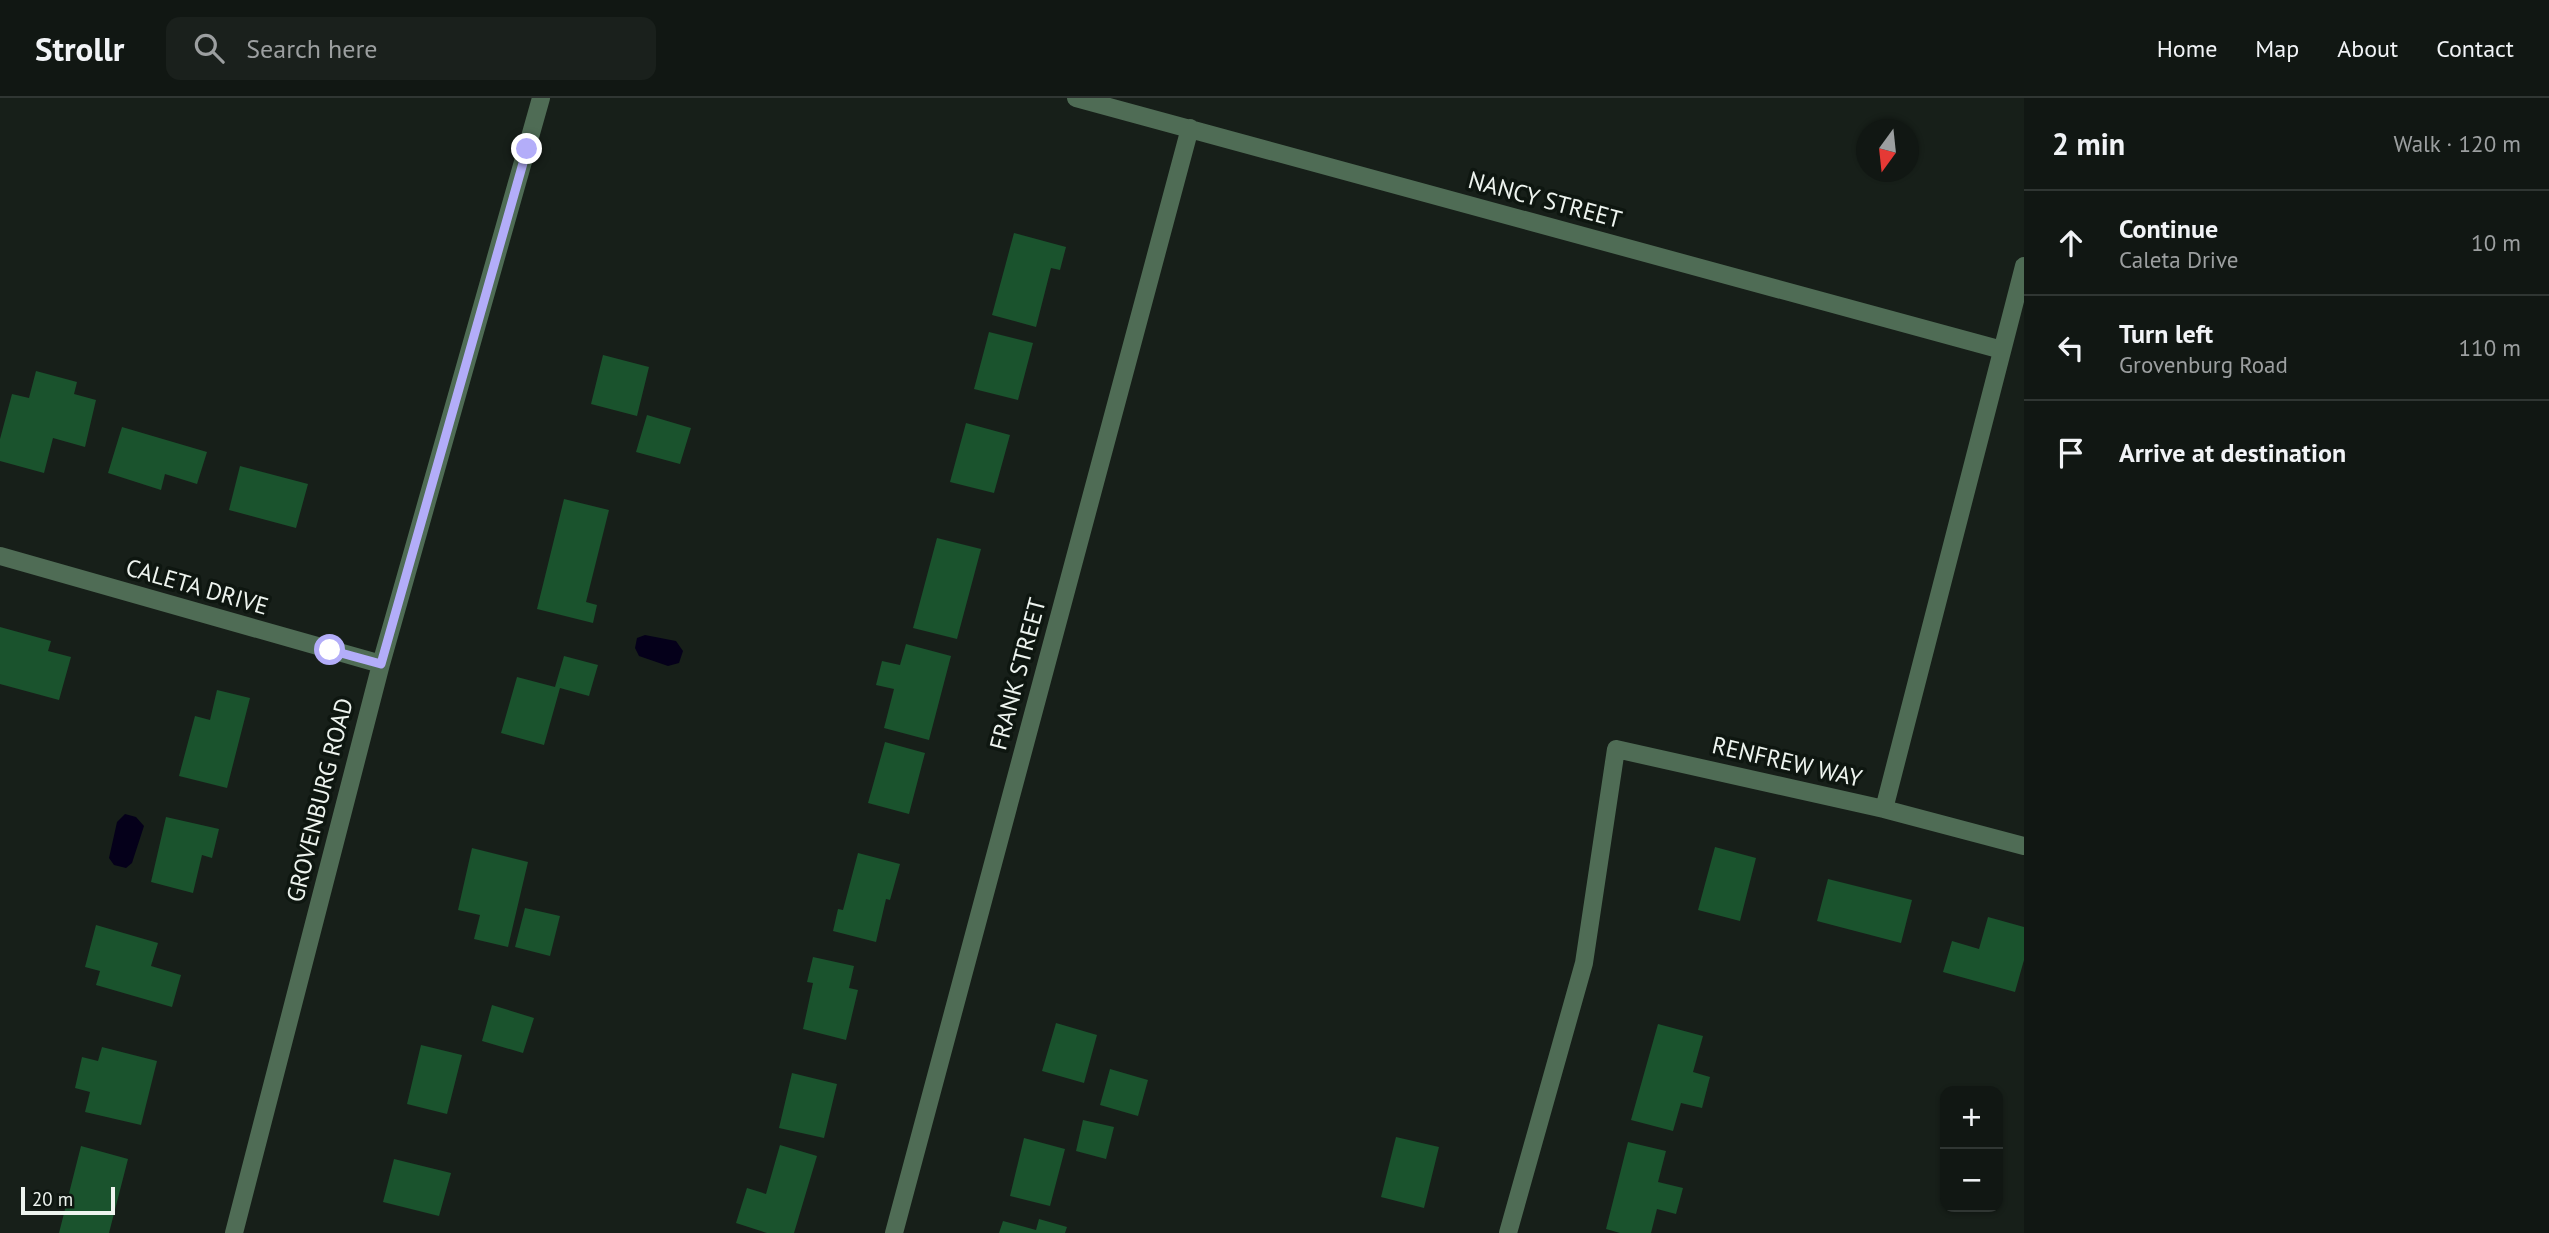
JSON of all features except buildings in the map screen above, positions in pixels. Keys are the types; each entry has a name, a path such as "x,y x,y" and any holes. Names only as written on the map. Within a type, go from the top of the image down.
{"street":[{"name":"GROVENBURG ROAD","path":"234,1233 381,664 541,98"},
{"name":"NANCY STREET","path":"1076,98 2002,350"},
{"name":"FRANK STREET","path":"894,1233 1190,128"},
{"name":"RENFREW WAY","path":"1508,1233 1584,963 1616,749 1884,809 2024,266"},
{"name":"CALETA DRIVE","path":"0,556 381,664"},
{"path":"1884,809 2024,846"}],"shaded area":[{"path":"645,635 676,641 683,651 679,663 668,666 639,656 635,648 637,638"},
{"path":"125,814 136,817 144,826 132,863 126,868 114,865 109,858 117,822"}],"route":[{"path":"330,650 381,664 527,149"}]}
